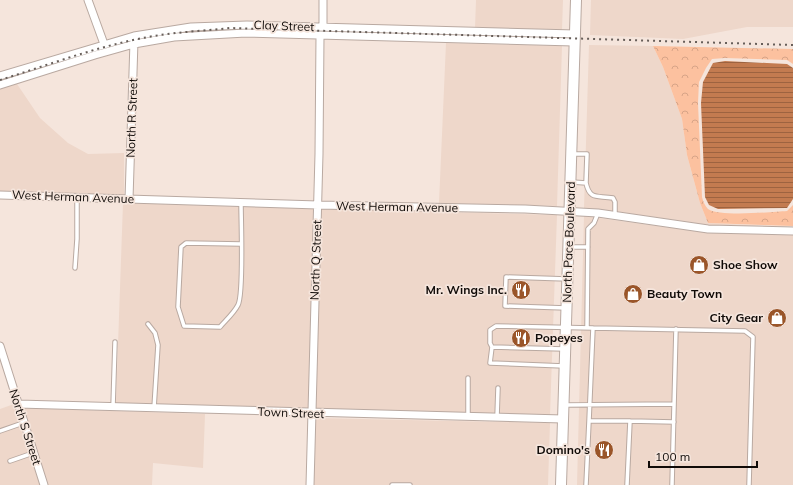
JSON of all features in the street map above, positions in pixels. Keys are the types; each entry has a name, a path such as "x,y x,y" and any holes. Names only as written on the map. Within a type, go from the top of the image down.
{"main road":[{"name":"North Pace Boulevard","path":"561,485 576,0"}],"street":[{"path":"88,0 104,44"},
{"path":"323,0 323,28"},
{"name":"Clay Street","path":"0,76 134,36 162,31 227,25 574,38"},
{"name":"Clay Street","path":"0,85 134,44 174,37 215,34 574,38"},
{"name":"North R Street","path":"129,199 134,36"},
{"name":"North Q Street","path":"310,485 318,205 320,36"},
{"name":"West Herman Avenue","path":"0,195 241,203 570,211 615,215 708,229 793,231"},
{"name":"North S Street","path":"0,346 23,423 44,485"},
{"name":"Town Street","path":"18,404 563,419"}],"lane":[{"path":"571,154 587,154 586,183 588,192 593,196 613,198 615,202 615,215"},
{"path":"571,182 586,183"},
{"path":"75,268 77,198"},
{"path":"241,203 241,244 238,305 220,327 184,326 178,307 181,247 186,243 241,244"},
{"path":"587,328 588,229 594,223 598,213"},
{"path":"569,247 588,247"},
{"path":"567,308 505,306 506,277 568,279"},
{"path":"148,324 155,333 158,345 154,408"},
{"path":"565,366 490,363 492,347 490,343 490,330 496,326 745,331 753,337 749,485"},
{"path":"586,485 593,328"},
{"path":"672,485 676,329"},
{"path":"113,407 115,342"},
{"path":"492,347 566,349"},
{"path":"468,378 468,417"},
{"path":"497,418 498,388"},
{"path":"564,404 674,404"},
{"path":"589,421 674,422"},
{"path":"627,485 630,421"},
{"path":"0,431 23,423"},
{"path":"10,461 34,453"},
{"path":"392,485 410,485"}],"shaded area":[{"path":"476,0 563,0 562,30 475,28"},
{"path":"591,0 793,0 793,27 747,27 683,39 590,35"},
{"path":"446,43 562,46 557,206 439,203"},
{"path":"589,45 653,46 663,67 682,119 687,155 700,203 708,223 793,227 709,225 584,208"},
{"path":"725,61 787,64 793,68 793,199 787,208 718,209 709,205 705,197 701,103 703,82 713,63"},
{"path":"17,84 40,118 68,143 88,154 124,153 124,195 0,191 0,89"},
{"path":"123,203 314,209 309,409 107,403 116,402"},
{"path":"321,209 557,215 550,415 316,409"},
{"path":"584,216 708,233 793,235 793,485 577,485"},
{"path":"14,404 14,408 40,485 0,485 0,409"},
{"path":"23,408 205,414 203,468 153,463 152,485 48,485"},
{"path":"316,418 550,423 548,485 313,485"}],"green space":[{"path":"653,46 793,49 793,64 787,60 712,59 699,82 698,103 702,197 707,208 723,213 746,213 787,211 793,205 793,226 708,223 700,203 687,155 682,119 663,67"}],"railway":[{"path":"0,80 111,45 168,34 230,28 793,45"}],"place":[{"name":"Shoe Show","path":"699,265"},
{"name":"Mr. Wings Inc.","path":"521,290"},
{"name":"Beauty Town","path":"633,294"},
{"name":"City Gear","path":"777,318"},
{"name":"Popeyes","path":"521,338"},
{"name":"Domino's","path":"604,450"}]}
